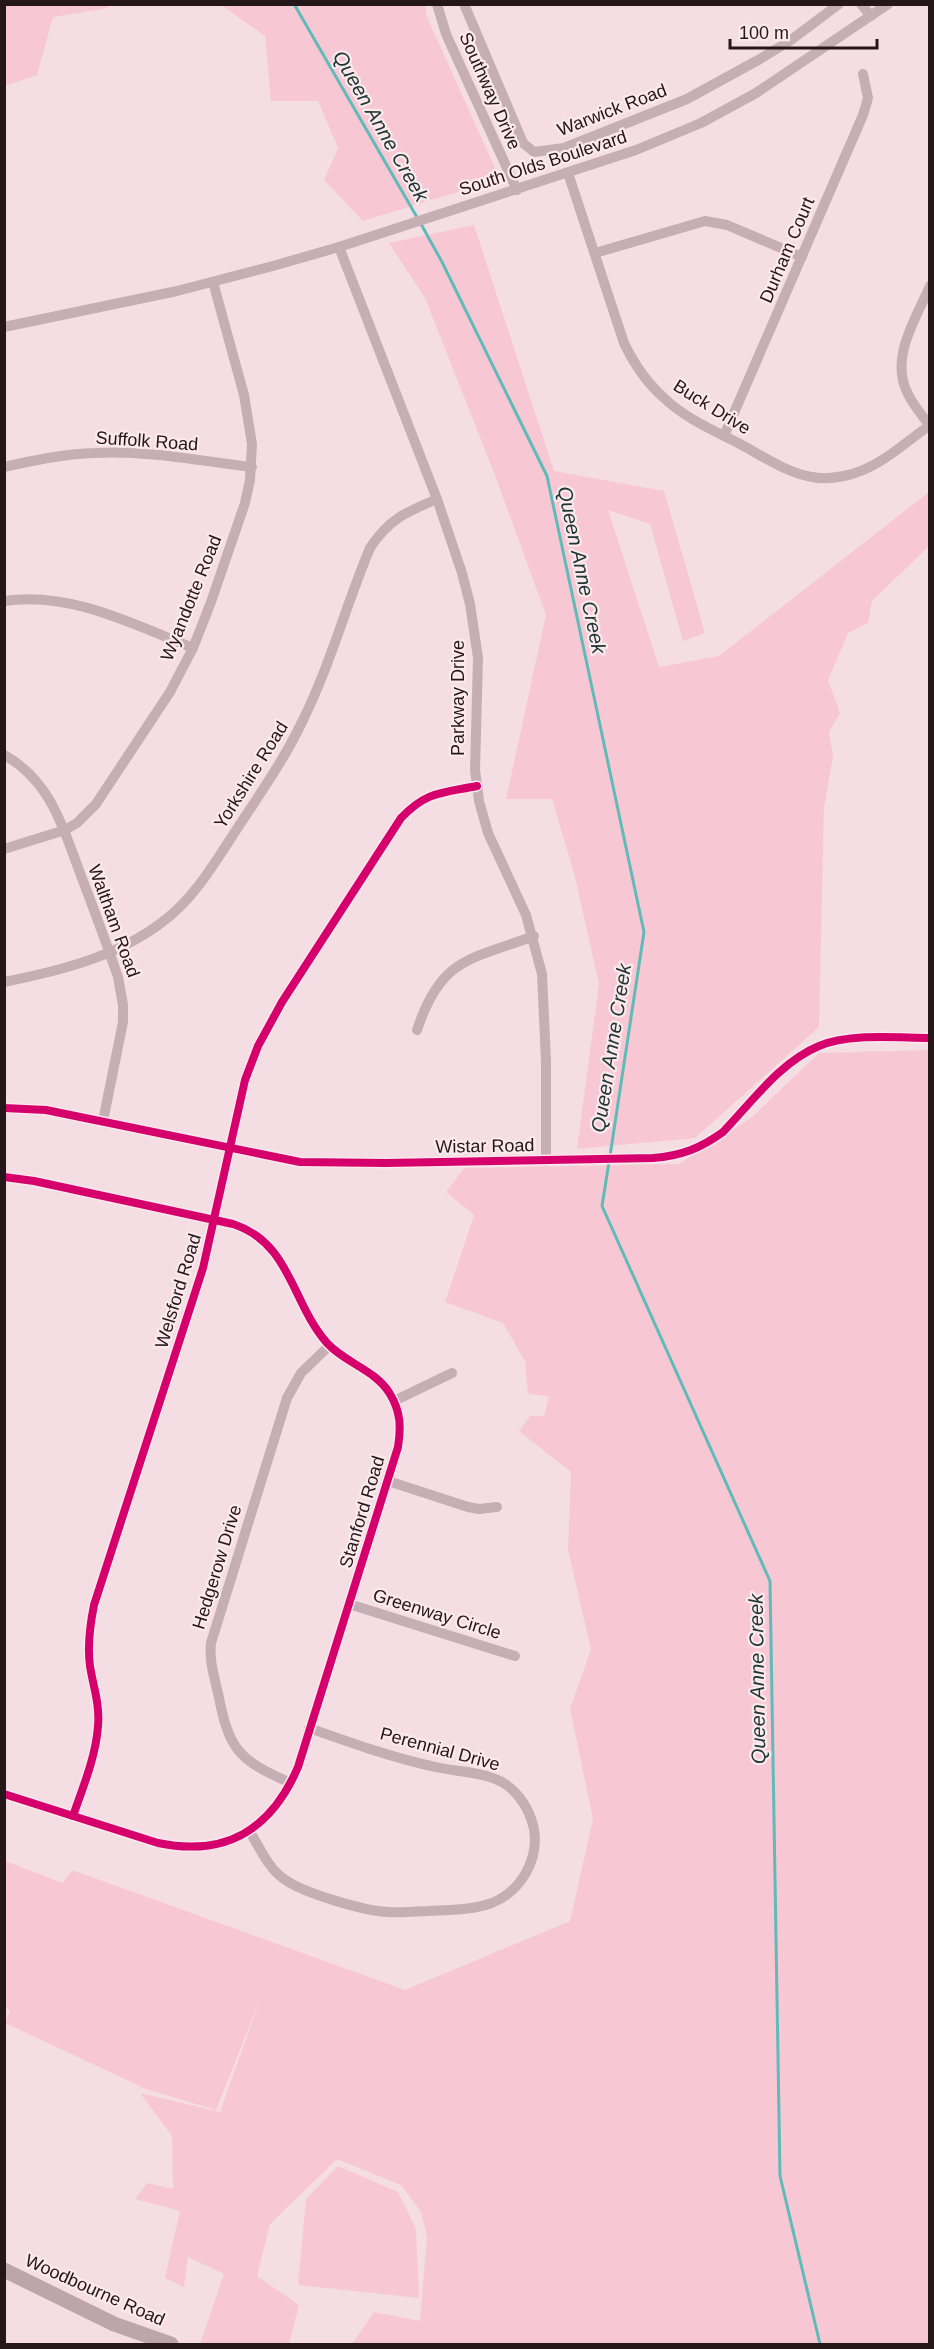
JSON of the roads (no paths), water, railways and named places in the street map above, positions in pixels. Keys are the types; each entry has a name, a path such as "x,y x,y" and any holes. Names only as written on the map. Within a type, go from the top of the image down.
{"main road":[{"name":"Woodbourne Road","path":"4,2270 114,2324 171,2344"}],"street":[{"name":"Southway Drive","path":"437,4 447,34 517,190"},
{"name":"Warwick Road","path":"464,4 523,142 534,152 564,148 687,99 791,40 839,4"},
{"path":"861,4 871,16"},
{"name":"South Olds Boulevard","path":"4,327 213,282 339,247 660,141 723,112 787,74 888,4"},
{"name":"Durham Court","path":"724,436 863,115 868,94 863,74"},
{"name":"Buck Drive","path":"568,173 620,333 632,362 663,398 724,436 788,470 812,477 831,477 865,470 929,425"},
{"path":"595,253 705,221 727,225 802,257"},
{"name":"Parkway Drive","path":"339,247 437,499 462,573 473,619 478,658 475,732 477,786 488,834 534,936 545,996 546,1161"},
{"name":"Wyandotte Road","path":"4,849 64,830 88,814 112,782 170,692 212,602 245,503 252,467 250,424 213,282"},
{"path":"929,425 906,392 901,363 908,336 930,286"},
{"name":"Suffolk Road","path":"4,467 47,457 94,453 131,453 252,467"},
{"name":"Yorkshire Road","path":"4,982 110,953 160,924 190,897 280,762 302,723 326,667 370,548 380,532 390,522 437,499"},
{"path":"4,601 35,599 75,604 192,648"},
{"name":"Waltham Road","path":"4,755 25,768 47,794 64,830 110,953 122,994 123,1022 103,1122"},
{"name":"Welsford Road","path":"73,1816 93,1752 98,1726 97,1693 90,1664 89,1640 94,1605 203,1268 246,1080 258,1046 270,1022 401,818 421,799 477,786"},
{"path":"417,1030 432,991 447,973 470,959 534,936"},
{"name":"Wistar Road","path":"4,1108 46,1110 300,1162 328,1164 669,1157 688,1153 723,1132 791,1062 821,1045 846,1040 930,1038"},
{"name":"Stanford Road","path":"4,1177 34,1181 242,1227 268,1244 283,1264 307,1316 329,1346 371,1375 389,1391 399,1412 400,1429 398,1448 298,1767 281,1801 250,1832 209,1846 176,1847 4,1794"},
{"name":"Hedgerow Drive","path":"291,1783 251,1764 235,1747 222,1718 213,1673 211,1643 287,1398 301,1373 329,1346"},
{"path":"394,1401 452,1373"},
{"path":"388,1481 468,1507 479,1509 497,1507"},
{"name":"Greenway Circle","path":"349,1604 515,1656"},
{"name":"Perennial Drive","path":"250,1832 266,1860 283,1878 304,1890 373,1910 398,1912 477,1907 491,1903 510,1892 528,1871 535,1844 532,1822 524,1803 504,1783 485,1776 427,1766 309,1728"}],"waterway":[{"name":"Queen Anne Creek","path":"294,4 418,219"},
{"name":"Queen Anne Creek","path":"421,224 547,476 644,932 610,1156"},
{"name":"Queen Anne Creek","path":"609,1162 602,1206 770,1581 780,2176 820,2344"}]}
